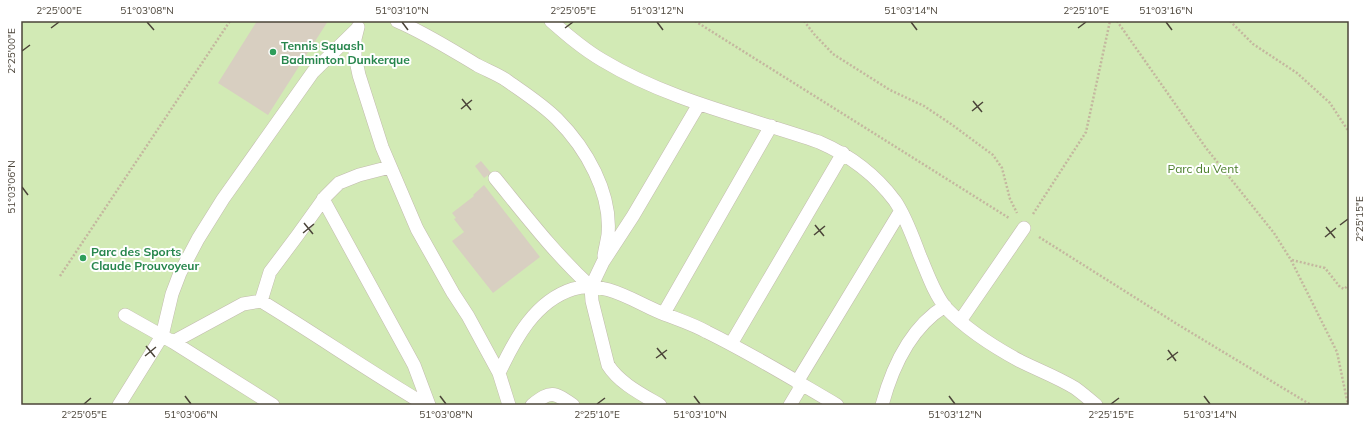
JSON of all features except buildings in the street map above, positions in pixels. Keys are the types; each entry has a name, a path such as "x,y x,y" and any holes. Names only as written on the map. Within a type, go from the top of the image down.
{"lane":[{"path":"397,21 416,29 505,79 557,118 586,155 595,171 603,194 608,234 603,262"},
{"path":"551,21 579,45 602,60 648,84 699,104 819,142 856,161 876,179 895,201 906,222 932,283 945,306 960,321 988,342 1020,361 1075,388 1096,405"},
{"path":"358,25 355,39 355,56 359,75 382,147 417,229 452,293 468,316 499,372 509,405"},
{"path":"168,339 172,294 180,272 198,239 223,199 312,72 358,25"},
{"path":"660,405 612,373 608,365 592,301 591,287 603,262 633,216 699,104"},
{"path":"664,313 771,126"},
{"path":"731,344 843,153"},
{"path":"262,301 264,288 270,272 324,199 339,182 390,166"},
{"path":"495,178 544,239 591,287"},
{"path":"324,199 414,365 430,405"},
{"path":"790,405 800,384 900,212"},
{"path":"960,321 1024,228"},
{"path":"499,372 512,345 527,322 544,305 573,289 586,286 611,290 706,331 837,405"},
{"path":"119,405 168,339 243,304 262,301 426,405"},
{"path":"882,405 894,368 912,337 936,312 945,306"},
{"path":"125,315 168,339 273,405"},
{"path":"532,405 553,394 573,405"}],"path":[{"path":"60,276 230,21"},
{"path":"695,21 1177,324 1311,405"},
{"path":"804,21 833,54 890,90 924,106 993,155 1002,168 1010,199"},
{"path":"1024,228 1086,132 1110,21"},
{"path":"1117,21 1206,148 1274,233 1291,260 1337,352 1348,405"},
{"path":"1230,21 1253,44 1297,73 1330,103 1349,132"},
{"path":"1291,260 1325,268 1340,287 1344,289 1349,285"}],"green space":[{"name":"Parc du Vent","path":"21,21 1349,21 1349,405 21,405"}],"place":[{"name":"Tennis Squash Badminton Dunkerque","path":"273,52"},
{"name":"Parc des Sports Claude Prouvoyeur","path":"83,258"}]}
